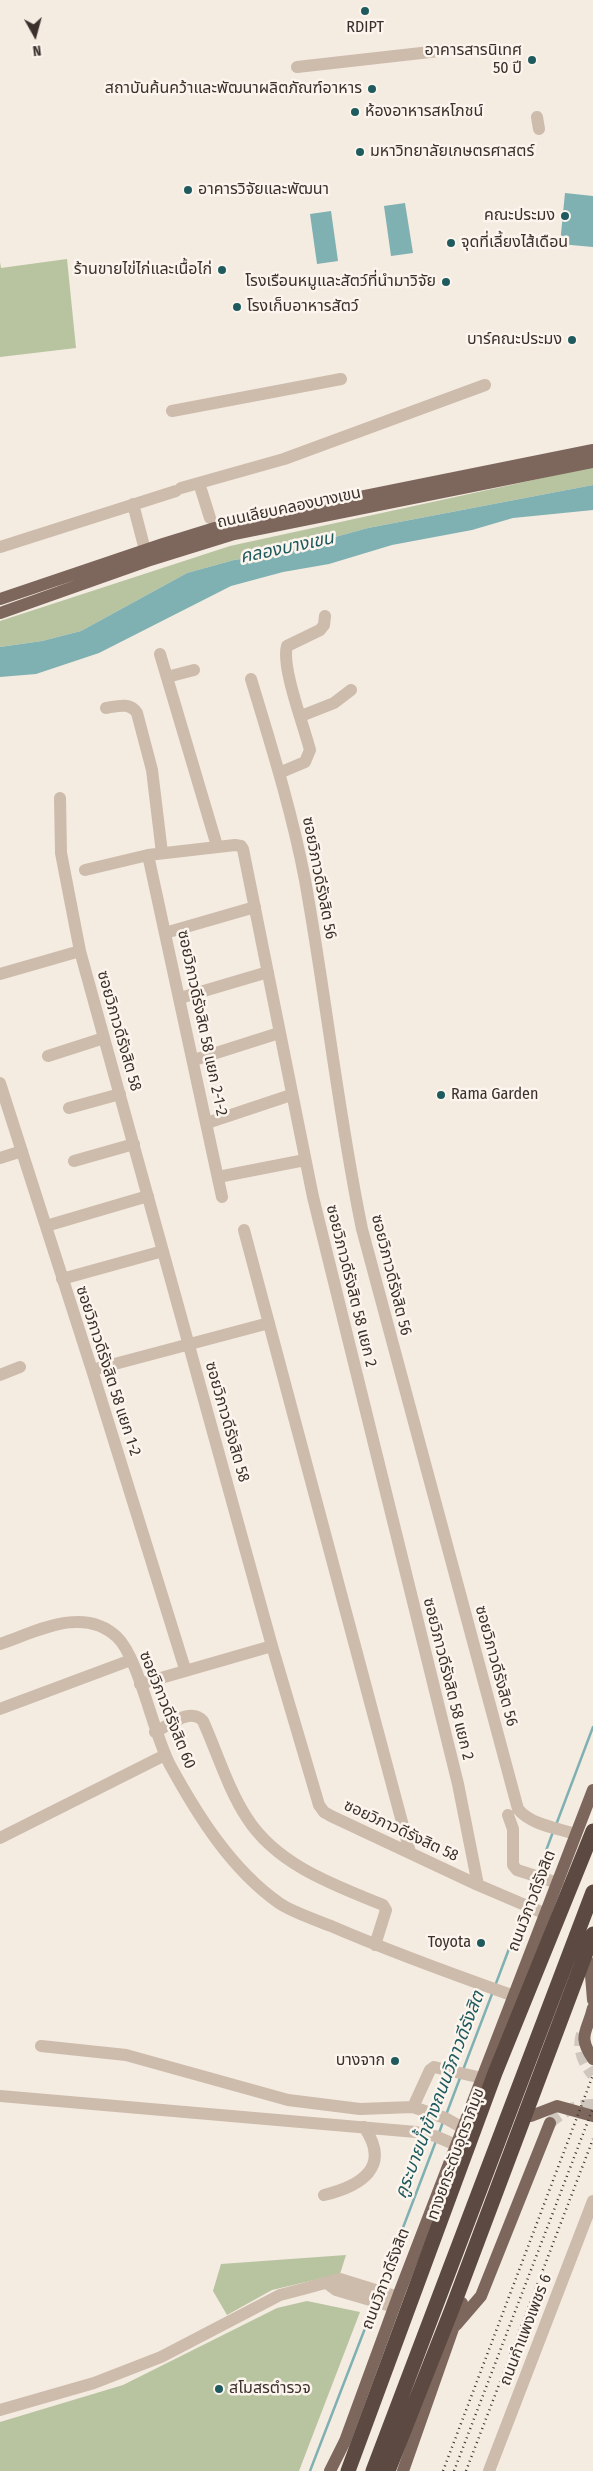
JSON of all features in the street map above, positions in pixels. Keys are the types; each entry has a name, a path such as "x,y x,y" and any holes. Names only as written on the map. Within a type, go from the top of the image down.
{"highway":[{"name":"ถนนวิภาวดีรังสิต","path":"348,2471 495,2073 593,1831"},
{"name":"ทางยกระดับอุตราภิมุข","path":"358,2471 504,2075 593,1851"},
{"name":"ทางยกระดับอุตราภิมุข","path":"373,2471 593,1892"},
{"path":"388,2471 452,2309 593,1934"},
{"path":"437,2371 452,2309"}],"main road":[{"name":"ถนนเลียบคลองบางเขน","path":"0,599 231,523 593,450"},
{"name":"ถนนเลียบคลองบางเขน","path":"0,613 147,561 234,534 593,462"},
{"name":"ถนนวิภาวดีรังสิต","path":"330,2471 346,2441 396,2302 456,2145 457,2125 482,2078 593,1790"},
{"path":"591,1959 593,2000"},
{"path":"403,2471 437,2371 591,1959"},
{"path":"593,2008 584,2036 584,2046 593,2059"},
{"path":"532,2116 557,2106 593,2116"},
{"path":"453,2328 482,2296 550,2123"}],"street":[{"path":"297,68 448,50"},
{"path":"172,412 341,379"},
{"path":"0,546 284,458 485,385"},
{"path":"199,483 210,518"},
{"path":"134,504 145,550"},
{"path":"279,772 298,766 309,758 310,750 288,674 285,652 287,646 293,642 320,630 324,625 325,616"},
{"path":"160,654 217,846"},
{"path":"167,677 194,670"},
{"name":"ซอยวิภาวดีรังสิต 56","path":"251,679 279,772 304,879 348,1164 368,1256 518,1809 523,1815 533,1820 576,1834"},
{"path":"301,716 334,703 351,690"},
{"path":"106,708 127,706 134,708 137,713 152,770 162,853"},
{"name":"ซอยวิภาวดีรังสิต 58","path":"60,798 61,853 80,951 272,1646 316,1796 324,1812 478,1885 546,1914"},
{"name":"ซอยวิภาวดีรังสิต 58 แยก 2","path":"85,870 162,853 235,845 241,846 243,849 305,1160 334,1287 458,1784 478,1885"},
{"name":"ซอยวิภาวดีรังสิต 58 แยก 2-1-2","path":"148,856 194,1060 222,1197"},
{"path":"165,932 255,907"},
{"path":"0,974 80,951"},
{"path":"180,998 268,972"},
{"path":"194,1060 279,1033"},
{"path":"48,1056 104,1038"},
{"name":"ซอยวิภาวดีรังสิต 58 แยก 1-2","path":"0,1083 185,1670"},
{"path":"69,1108 120,1094"},
{"path":"207,1123 291,1096"},
{"path":"74,1161 134,1144"},
{"path":"0,1158 22,1151"},
{"path":"218,1177 305,1160"},
{"path":"46,1226 148,1196"},
{"path":"244,1230 410,1852"},
{"path":"62,1279 163,1251"},
{"path":"92,1370 269,1323"},
{"path":"0,1375 20,1367"},
{"name":"ซอยวิภาวดีรังสิต 60","path":"0,1644 60,1623 81,1621 101,1626 117,1637 131,1660 165,1755 208,1829 258,1886 280,1904 375,1945 514,1996"},
{"path":"140,1684 272,1646"},
{"path":"0,1709 131,1660"},
{"path":"156,1732 191,1714 203,1720 247,1818 267,1841 283,1855 317,1877 383,1905 386,1910 375,1945"},
{"path":"0,1838 165,1755"},
{"path":"508,1815 513,1829 514,1865 517,1870 558,1883"},
{"path":"40,2046 126,2055 288,2100 360,2109 413,2107 457,2125"},
{"path":"413,2107 430,2070 438,2067 482,2078"},
{"path":"0,2096 364,2127 430,2135 456,2145"},
{"path":"324,2195 342,2191 354,2185 371,2171 376,2160 371,2137 364,2127"},
{"name":"ถนนกำแพงเพชร 6","path":"489,2471 593,2201"},
{"path":"0,2410 94,2383 161,2357 280,2295 328,2284 336,2290 378,2296 396,2302"}],"green space":[{"path":"67,259 76,348 0,357 0,262 1,268"},
{"path":"593,467 593,485 368,528 269,555 234,560 187,573 81,631 42,641 0,647 0,621 230,546"},
{"path":"346,2255 340,2274 272,2290 227,2315 213,2291 221,2264"},
{"name":"สโมสรตำรวจ","path":"307,2301 360,2312 299,2471 0,2471 0,2422 123,2385 277,2308"}],"water":[{"path":"565,193 593,196 593,247 560,244"},
{"path":"405,203 413,253 391,256 384,206"},
{"path":"331,211 338,261 317,264 310,214"},
{"path":"593,485 593,510 513,518 472,530 392,545 329,564 283,572 231,586 99,653 36,674 0,677 0,647 42,641 81,631 187,573 234,560 269,555 368,528"}],"waterway":[{"name":"คูระบายน้ำข้างถนนวิภาวดีรังสิต","path":"556,1825 593,1727"},
{"name":"คูระบายน้ำข้างถนนวิภาวดีรังสิต","path":"538,1872 553,1832"},
{"name":"คูระบายน้ำข้างถนนวิภาวดีรังสิต","path":"527,1902 535,1879"},
{"name":"คูระบายน้ำข้างถนนวิภาวดีรังสิต","path":"495,1986 524,1909"},
{"name":"คูระบายน้ำข้างถนนวิภาวดีรังสิต","path":"463,2070 492,1994"},
{"name":"คูระบายน้ำข้างถนนวิภาวดีรังสิต","path":"446,2115 460,2078"},
{"name":"คูระบายน้ำข้างถนนวิภาวดีรังสิต","path":"439,2133 443,2122"},
{"name":"คูระบายน้ำข้างถนนวิภาวดีรังสิต","path":"380,2288 436,2141"},
{"name":"คูระบายน้ำข้างถนนวิภาวดีรังสิต","path":"310,2471 374,2305"}],"tunnel":[{"path":"582,2034 580,2045 582,2056 593,2075"},
{"path":"550,2123 559,2115 570,2110 581,2106 593,2105"}],"railway":[{"path":"443,2471 593,2075"},
{"path":"454,2471 593,2108"},
{"path":"466,2471 593,2139"}],"place":[{"name":"RDIPT","path":"365,11"},
{"name":"อาคารสารนิเทศ 50 ปี","path":"532,60"},
{"name":"สถาบันค้นคว้าและพัฒนาผลิตภัณฑ์อาหาร","path":"372,89"},
{"name":"ห้องอาหารสหโภชน์","path":"355,112"},
{"name":"มหาวิทยาลัยเกษตรศาสตร์","path":"360,152"},
{"name":"อาคารวิจัยและพัฒนา","path":"188,190"},
{"name":"คณะประมง","path":"565,216"},
{"name":"จุดที่เลี้ยงไส้เดือน","path":"451,243"},
{"name":"ร้านขายไข่ไก่และเนื้อไก่","path":"222,270"},
{"name":"โรงเรือนหมูและสัตว์ที่นำมาวิจัย","path":"446,282"},
{"name":"โรงเก็บอาหารสัตว์","path":"237,307"},
{"name":"บาร์คณะประมง","path":"572,340"},
{"name":"Rama Garden","path":"441,1095"},
{"name":"Toyota","path":"481,1943"},
{"name":"บางจาก","path":"395,2061"},
{"name":"สโมสรตำรวจ","path":"219,2389"}],"water label":[{"name":"คลองบางเขน","path":"287,548"}]}
